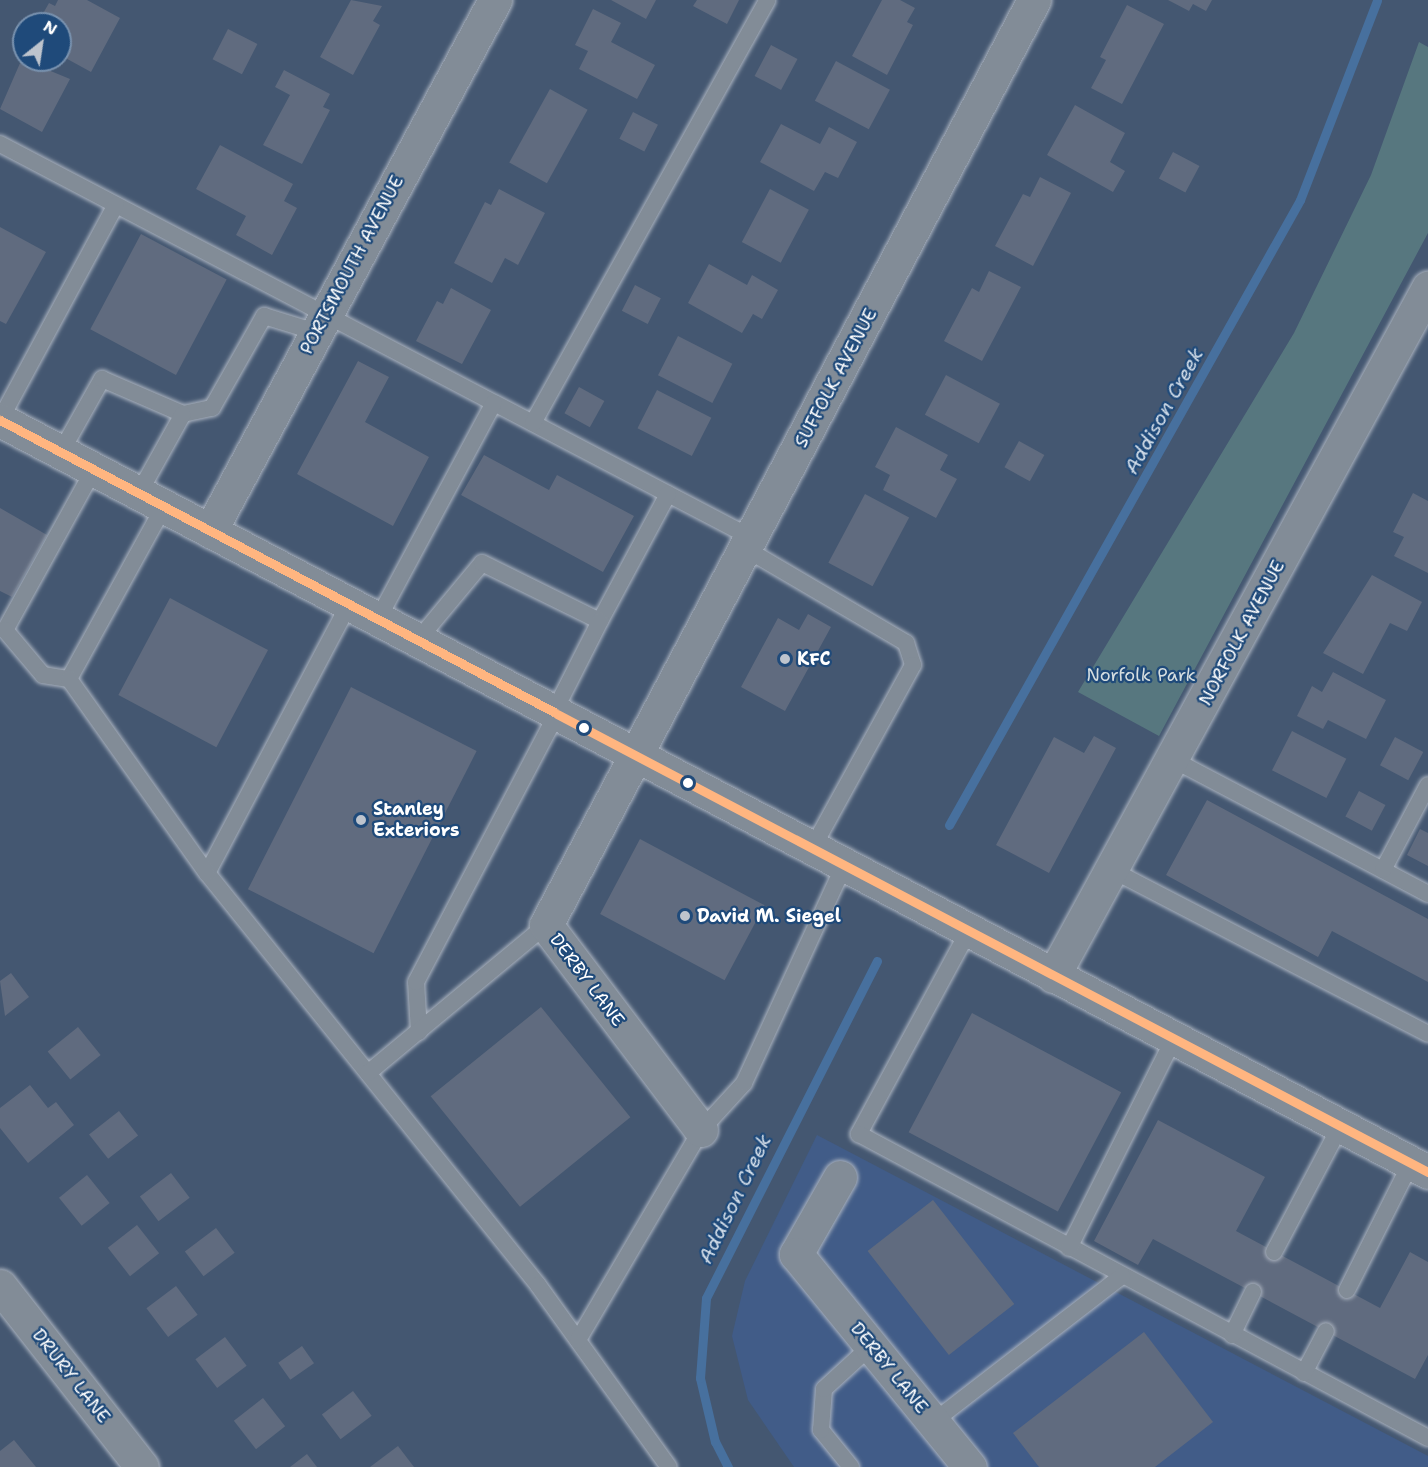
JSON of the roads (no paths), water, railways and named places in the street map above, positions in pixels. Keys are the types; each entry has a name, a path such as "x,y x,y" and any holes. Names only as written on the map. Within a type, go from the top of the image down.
{"street":[{"name":"PORTSMOUTH AVENUE","path":"210,531 495,0"},
{"name":"SUFFOLK AVENUE","path":"638,757 1034,0"},
{"name":"NORFOLK AVENUE","path":"1053,976 1110,869 1173,760 1428,288"},
{"path":"0,420 1173,1040 1420,1168"},
{"name":"DERBY LANE","path":"638,757 546,925 700,1130"},
{"name":"DERBY LANE","path":"840,1177 796,1254 970,1467"},
{"name":"DRURY LANE","path":"0,1286 142,1467"}],"lane":[{"path":"534,423 768,0"},
{"path":"0,144 116,205 321,324 494,403 668,494 906,644 913,665 812,849"},
{"path":"0,420 116,205"},
{"path":"61,452 102,379 183,414 212,408 264,316 321,324"},
{"path":"378,620 494,403"},
{"path":"69,679 152,500 183,414"},
{"path":"94,470 5,630 43,675 69,679 207,873 578,1340 669,1467"},
{"path":"419,1032 416,982 600,621 668,494"},
{"path":"418,640 482,563 600,621"},
{"path":"207,873 350,604"},
{"path":"1173,760 1428,894"},
{"path":"1383,870 1428,785"},
{"path":"578,1340 700,1130 744,1083 844,866"},
{"path":"1110,869 1428,1034"},
{"path":"368,1073 546,925"},
{"path":"968,932 859,1134 1428,1438"},
{"path":"1069,1248 1173,1040"},
{"path":"1274,1252 1340,1127"},
{"path":"1347,1290 1420,1168"},
{"path":"933,1422 1122,1276"},
{"path":"1232,1335 1253,1292"},
{"path":"1304,1373 1326,1331"},
{"path":"851,1467 821,1430 824,1389 871,1346"}],"waterway":[{"name":"Addison Creek","path":"949,825 1300,200 1377,0"},
{"name":"Addison Creek","path":"728,1467 715,1442 700,1378 706,1298 877,961"}],"place":[{"name":"KFC","path":"785,659"},
{"name":"Stanley Exteriors","path":"361,820"},
{"name":"David M. Siegel","path":"685,916"}],"park label":[{"name":"Norfolk Park","path":"1141,675"}]}
